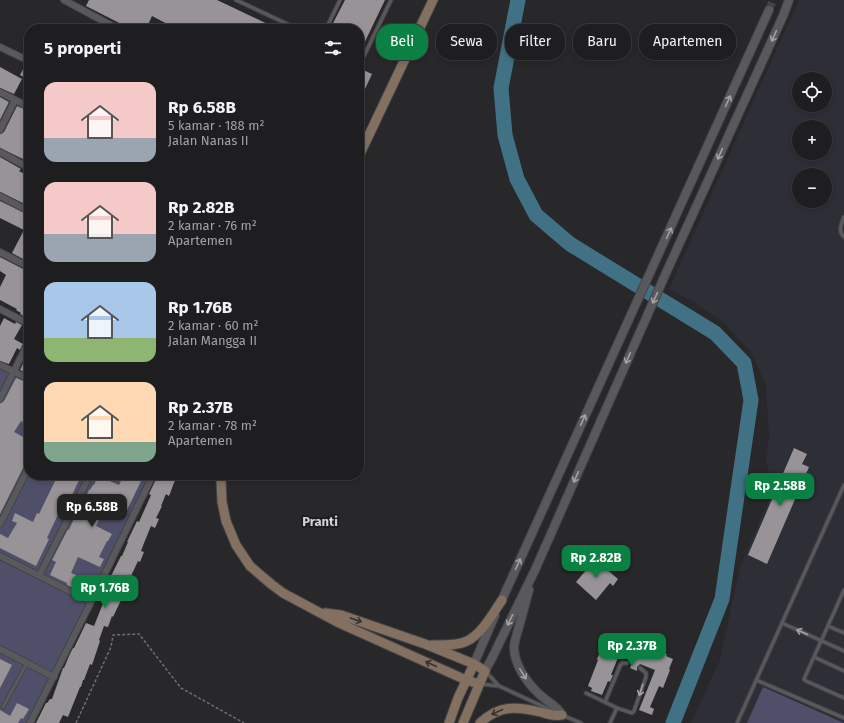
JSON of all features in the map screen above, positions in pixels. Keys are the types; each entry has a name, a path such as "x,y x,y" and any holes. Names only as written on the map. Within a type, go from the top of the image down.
{"main road":[{"path":"364,145 433,0"},
{"path":"221,480 222,502 226,521 236,545 250,566 283,594 339,623 466,680 479,684"},
{"path":"425,644 458,644 467,641 483,628 502,600"},
{"path":"318,612 341,615 425,644 474,664 485,671 464,723"},
{"path":"449,723 474,664"},
{"path":"480,723 496,712 513,707 552,716 562,715"}],"street":[{"path":"64,0 109,24"},
{"path":"485,671 534,570 789,0"},
{"path":"474,664 630,315 653,268 769,10"},
{"path":"0,47 24,59"},
{"path":"0,92 24,104"},
{"path":"0,130 15,100"},
{"path":"0,152 24,163"},
{"path":"0,196 24,209"},
{"path":"0,252 24,264"},
{"path":"0,309 24,321"},
{"path":"0,399 24,351"},
{"path":"0,365 24,377"},
{"path":"0,524 24,477"},
{"path":"39,576 87,480"},
{"path":"30,723 152,480"},
{"path":"0,556 91,602"},
{"path":"534,570 516,637 514,648 515,657 520,670 538,694 556,707 562,715"},
{"path":"0,649 54,677"}],"lane":[{"path":"236,0 287,24"},
{"path":"328,24 340,0"},
{"path":"364,56 391,0"},
{"path":"844,217 840,229 844,238"},
{"path":"737,723 844,485"},
{"path":"844,590 804,678 805,680 844,698"},
{"path":"782,623 844,651"},
{"path":"828,626 844,633"},
{"path":"814,657 844,671"},
{"path":"3,707 27,663"},
{"path":"605,702 620,666 622,663 628,664"},
{"path":"586,694 632,713 646,677 646,673 640,668"},
{"path":"485,671 499,686"},
{"path":"756,680 844,718"},
{"path":"479,684 499,686 581,723"},
{"path":"610,723 617,708"}],"path":[{"path":"76,723 111,647 113,635 139,634 181,688 244,723"}],"shaded area":[{"path":"799,0 844,0 844,723 691,723 720,660 740,567 771,495 772,478 766,463 769,436 766,385 751,352 724,323 694,302 669,289"},
{"path":"0,365 24,377 24,480 151,480 30,723 0,723"},
{"path":"763,687 844,723 747,723"}],"building":[{"path":"89,0 217,0 267,24 167,24 152,16 148,24 121,24 86,6"},
{"path":"345,0 385,0 364,44 364,24 333,24"},
{"path":"0,67 22,79 14,94 0,88"},
{"path":"24,68 24,77 20,75"},
{"path":"364,70 372,74 364,91"},
{"path":"0,97 9,102 0,120"},
{"path":"17,106 24,109 24,160 0,148 0,134 4,132"},
{"path":"0,157 21,169 19,171 24,174 24,204 0,192"},
{"path":"0,201 24,213 24,230 0,218"},
{"path":"24,230 23,259 12,253"},
{"path":"0,257 24,269 24,316 16,310 17,309 0,300 0,287 6,275 0,271"},
{"path":"4,318 15,324 16,322 22,325 14,339 23,344 20,350 17,348 9,364 0,361 0,326"},
{"path":"24,362 24,372 20,370"},
{"path":"16,378 24,381 24,422 21,421 14,432 24,437 24,466 0,514 0,403 4,401"},
{"path":"794,448 807,454 802,464 809,467 767,564 748,555"},
{"path":"56,480 79,480 72,495 74,496 71,502 69,501 64,512 60,510 47,538 49,539 36,566 0,548 0,534 8,538 17,523 12,521 15,513 33,522 37,513 39,514"},
{"path":"96,480 107,480 119,485 122,480 142,480 126,512 107,503 96,526 112,534 99,557 104,559 100,567 78,557 71,573 89,581 83,593 50,575 56,562 52,560 68,529 69,530 82,500 84,501 89,490"},
{"path":"156,480 175,480 169,496 166,494 156,518 159,519 155,528 151,526 141,551 144,552 140,562 138,561 131,576 133,577 130,584 124,582 118,596 122,598 108,627 104,626 92,665 90,664 68,717 63,715 59,723 36,723 46,703 52,699 63,668 86,623 94,626 104,601 98,599 102,589 104,590 122,556 137,521 139,522 151,495 149,494"},
{"path":"592,557 618,579 613,586 610,583 596,600 576,582 587,569 584,567"},
{"path":"616,634 628,640 628,638 667,654 666,656 673,659 663,688 659,686 650,707 654,709 652,715 639,710 655,670 640,664 637,667 637,671 630,668 633,661 619,655 611,675 613,675 610,682 608,681 602,695 591,691 592,688 588,686 601,650 608,653"},
{"path":"0,659 12,665 0,688"},
{"path":"17,703 29,709 23,719 21,718 18,723 0,723 0,710 10,716"}],"waterway":[{"path":"518,0 501,88 505,135 517,179 536,215 570,244 715,333 744,363 751,400 722,599 673,723"}],"tunnel":[{"path":"769,10 773,0"}],"district":[{"name":"Pranti","path":"320,521"}]}
